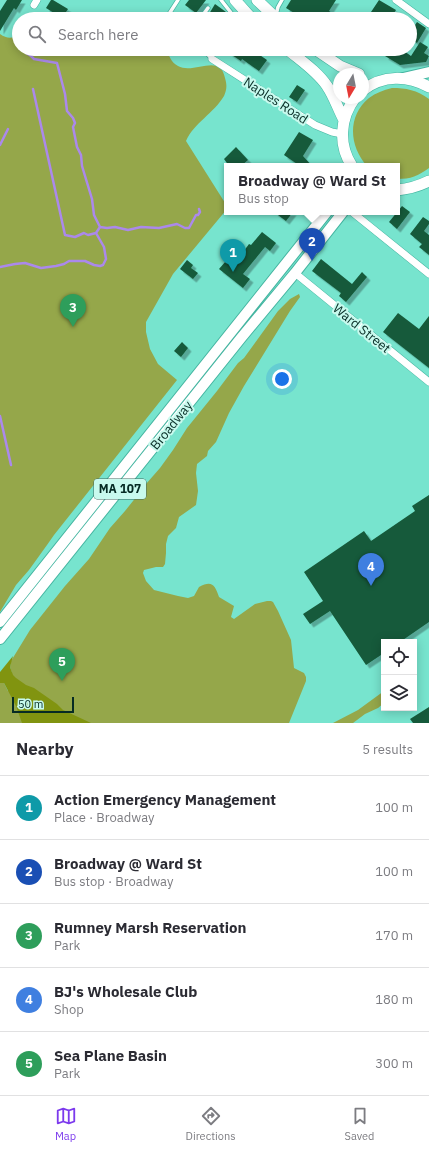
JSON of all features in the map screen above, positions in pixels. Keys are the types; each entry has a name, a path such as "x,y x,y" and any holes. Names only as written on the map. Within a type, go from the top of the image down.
{"highway":[{"path":"257,0 270,12"},
{"path":"238,4 245,12"},
{"path":"295,56 325,83 344,120"},
{"path":"326,56 345,68"},
{"path":"369,76 383,80"},
{"path":"369,86 383,80 403,78 417,81 429,87"},
{"path":"351,104 344,120 342,134 345,150 351,163"},
{"path":"400,190 416,187 429,181"},
{"path":"416,187 429,189"}],"main road":[{"path":"403,78 429,72"},
{"path":"344,163 345,150"},
{"name":"Broadway","path":"0,622 325,215"},
{"name":"Broadway","path":"0,639 341,215"}],"street":[{"path":"396,0 412,12"},
{"path":"417,15 429,24"},
{"name":"Naples Road","path":"209,56 315,125 332,132 342,134"},
{"path":"356,215 429,274"},
{"name":"Ward Street","path":"295,273 429,382"}],"lane":[{"path":"170,12 178,0"},
{"path":"221,0 230,12"},
{"path":"277,12 282,0"},
{"path":"205,12 208,8"}],"green space":[{"path":"0,34 5,37 12,37 12,56 169,56 175,64 184,68 212,65 218,66 222,70 226,80 224,96 215,108 199,123 186,141 224,201 224,213 173,274 146,322 146,332 150,349 158,364 177,380 54,535 29,570 16,585 0,612"},
{"path":"392,88 402,88 420,93 429,99 429,168 410,178 400,179 400,163 365,163 361,158 354,140 354,122 362,105 369,104 369,98"},
{"path":"299,294 300,297 244,386 229,413 216,442 208,451 207,456 197,464 196,473 198,491 196,505 179,517 176,528 168,536 165,564 163,567 144,570 143,573 146,581 154,590 188,598 194,596 199,587 207,584 212,585 216,589 219,597 234,606 231,617 234,619 255,604 267,601 273,602 291,640 294,668 304,673 306,677 306,681 289,723 0,723 0,683 4,683 8,691 12,673 10,667 11,661 30,630 65,586 89,559 110,528 160,468 187,428 238,363 244,358 278,311 290,299"},
{"path":"13,656 10,667 16,678 26,685 34,688 63,710 91,723 22,723 16,706 4,683 0,683 0,672"},
{"path":"381,693 381,706 378,708 365,714 353,723 333,723 358,710"}],"building":[{"path":"7,0 22,0 16,10 14,8 0,31 0,11"},
{"path":"51,0 53,0 68,9 66,12 52,12 46,8"},
{"path":"189,0 206,0 197,12 185,5"},
{"path":"291,0 336,0 329,11 331,12 293,12 286,8"},
{"path":"379,0 396,10 395,12 371,12"},
{"path":"215,4 226,12 210,12"},
{"path":"417,22 426,28 417,43"},
{"path":"420,42 428,47 424,53 429,56 426,62 400,65 385,56 417,56 417,47"},
{"path":"234,56 261,56 267,60 259,71 242,59 241,61"},
{"path":"297,85 305,90 297,102 289,97"},
{"path":"299,132 313,140 303,156 309,163 296,163 284,155"},
{"path":"236,147 248,160 244,163 227,163 224,159"},
{"path":"402,206 410,212 397,229 389,222 395,215 400,215 400,208"},
{"path":"278,215 291,215 286,221"},
{"path":"423,217 429,221 429,224 424,231 429,235 429,255 419,247 422,244 410,234"},
{"path":"262,232 276,243 270,251 265,247 243,274 250,279 243,288 219,269 232,254 238,259 249,244 251,245"},
{"path":"321,259 352,284 362,272 367,277 346,302 339,296 341,293 312,271"},
{"path":"187,260 193,265 191,268 198,273 193,279 180,269"},
{"path":"398,313 419,329 429,316 429,368 383,332"},
{"path":"182,342 188,348 181,357 174,351"},
{"path":"429,495 429,622 404,639 381,639 381,655 366,665 330,611 310,624 303,614 323,601 304,572 364,531 371,541 415,511 412,506"},
{"path":"429,707 429,723 413,723 410,719"}],"waterway":[{"path":"31,56 34,59 57,63 65,94 67,111 75,123 73,127 77,147 81,155 82,166 92,199 94,215 100,227"},
{"path":"33,89 65,235 75,237 84,233 88,235 96,233 100,227 115,227 128,230 141,227 159,228 177,224 185,228 189,228 196,215 200,212 199,209"},
{"path":"0,145 8,129"},
{"path":"0,267 25,263 41,268 56,266 69,261 85,261 94,265 103,265 106,259 104,247 96,233"},
{"path":"0,416 11,465"}],"place":[{"name":"Broadway @ Ward St","path":"312,261"},
{"name":"Action Emergency Management","path":"233,272"},
{"name":"Rumney Marsh Reservation","path":"73,327"},
{"name":"BJ's Wholesale Club","path":"371,586"},
{"name":"Sea Plane Basin","path":"62,681"}]}
